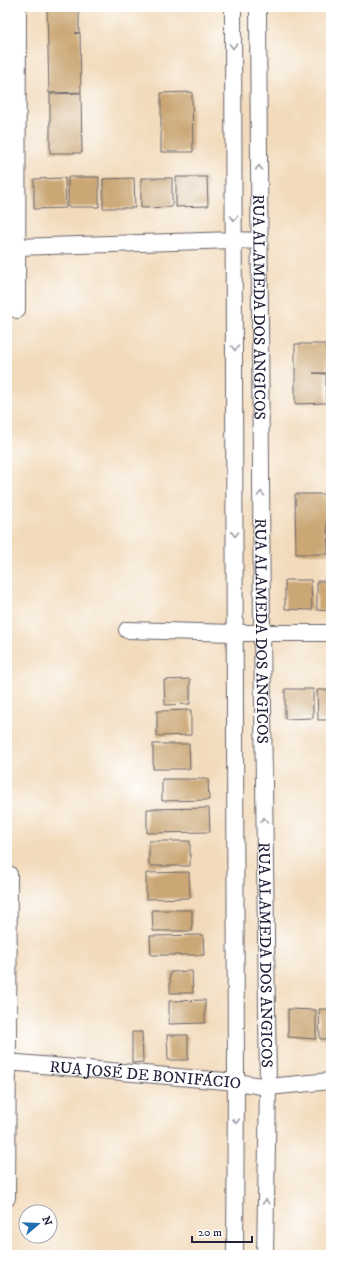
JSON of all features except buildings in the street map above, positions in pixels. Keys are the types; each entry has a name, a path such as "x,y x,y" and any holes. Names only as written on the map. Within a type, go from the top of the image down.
{"street":[{"path":"18,7 18,310"},
{"name":"RUA ALAMEDA DOS ANGICOS","path":"233,7 236,1082 235,1255"},
{"name":"RUA ALAMEDA DOS ANGICOS","path":"258,7 262,632 268,1087 265,1255"},
{"path":"18,247 234,240 259,241"},
{"path":"127,630 235,633 331,633"},
{"path":"7,1198 9,874"},
{"name":"RUA JOSÉ DE BONIFÁCIO","path":"8,1062 236,1082 268,1087 331,1081"}]}
